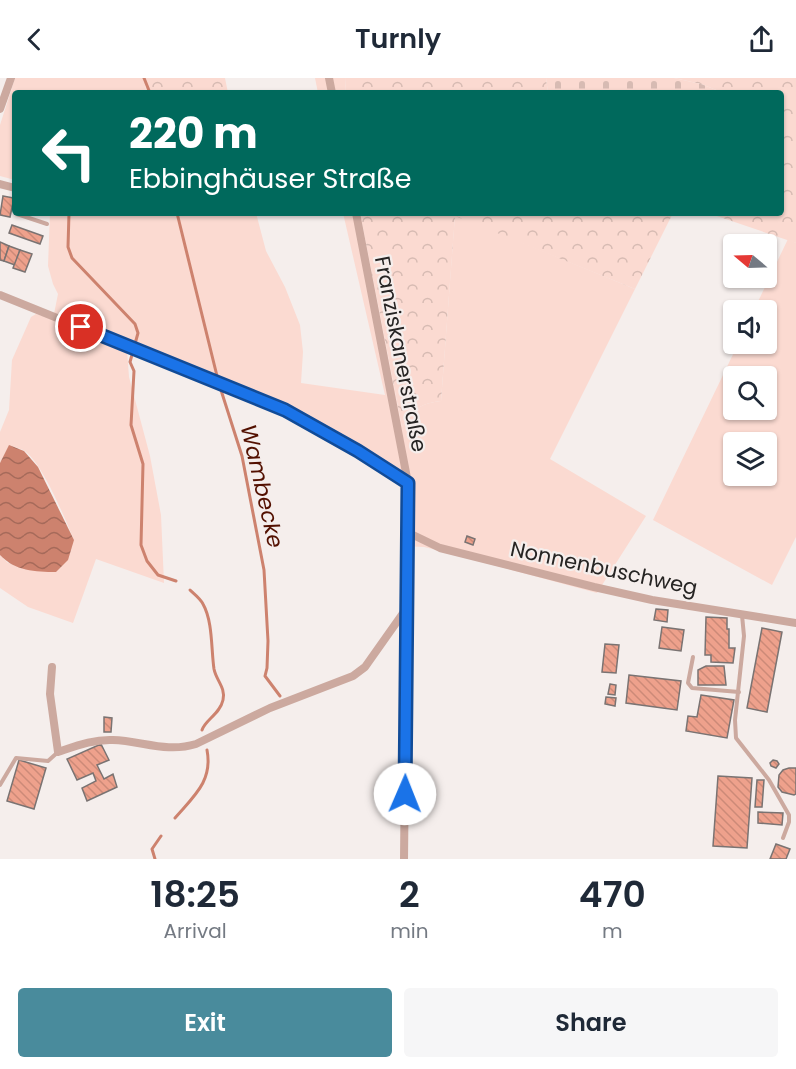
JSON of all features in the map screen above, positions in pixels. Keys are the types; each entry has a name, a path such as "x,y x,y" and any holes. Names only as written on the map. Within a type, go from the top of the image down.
{"street":[{"path":"0,109 11,78"},
{"name":"Franziskanerstraße","path":"357,216 408,483 404,859"},
{"path":"0,295 285,410 408,483"},
{"name":"Nonnenbuschweg","path":"409,533 440,548 652,600 796,624"},
{"path":"52,667 50,694 58,752 93,741 110,739 166,749 183,748 270,708 339,683 365,667 406,609"}],"lane":[{"path":"30,216 47,224"},
{"path":"742,614 744,636 735,720 736,738 769,780 789,815 783,838"},
{"path":"693,657 688,683 692,688 739,692"},
{"path":"0,785 16,758 48,761 58,752"}],"green space":[{"path":"15,78 145,78 146,90 12,90 12,179 0,176 0,125"},
{"path":"145,78 225,78 227,90 146,90"},
{"path":"315,78 345,78 346,90 317,90"},
{"path":"345,78 546,78 548,90 346,90"},
{"path":"546,78 674,78 716,90 548,90"},
{"path":"674,78 796,78 796,243 777,237 777,234 770,234 717,216 784,216 784,90 716,90"},
{"path":"50,216 257,216 266,251 285,287 300,325 303,352 301,383 385,395 344,216 361,216 402,427 418,408 441,401 455,216 635,289 550,459 646,516 597,593 449,553 424,547 403,546 403,485 295,418 127,350 129,377 150,456 161,515 164,583 96,559 73,623 28,607 0,588 0,555 8,563 74,540 52,491 30,456 23,450 9,446 0,463 0,432 9,410 12,360 31,317 36,314 53,319 58,294 48,266"},
{"path":"361,216 455,216 441,401 418,408 402,427"},
{"path":"455,216 672,216 635,289"},
{"path":"788,239 796,243 796,537 772,585 653,520 723,375 723,420 777,420 777,366 727,366 733,354 777,354 777,300 759,300 765,288 777,288 777,262"}],"water":[{"path":"9,445 24,451 38,467 74,540 68,560 56,572 33,571 19,567 0,555 0,463"}],"building":[{"path":"3,196 12,198 10,217 0,215"},
{"path":"12,225 43,236 40,244 9,233"},
{"path":"0,242 9,246 4,261 0,260"},
{"path":"9,246 20,250 15,265 4,261"},
{"path":"20,250 32,254 25,272 13,268"},
{"path":"467,536 475,539 473,545 465,542"},
{"path":"656,609 668,610 667,622 654,620"},
{"path":"706,617 727,618 729,648 735,648 733,663 711,662 711,655 705,655"},
{"path":"662,627 684,630 681,651 659,648"},
{"path":"762,628 782,632 767,712 747,708"},
{"path":"605,644 619,645 616,673 602,672"},
{"path":"706,666 724,666 726,685 698,685 698,670"},
{"path":"629,675 681,681 677,710 626,703"},
{"path":"610,684 616,685 615,695 608,694"},
{"path":"701,695 734,700 727,738 686,731 688,716 697,717"},
{"path":"606,697 616,698 615,706 605,704"},
{"path":"104,717 112,718 111,732 104,732"},
{"path":"101,744 109,760 97,765 104,779 113,774 117,787 87,801 82,788 96,781 93,773 77,780 67,759"},
{"path":"19,760 46,768 34,809 7,801"},
{"path":"773,760 779,764 776,768 771,766 770,763"},
{"path":"796,768 796,794 794,795 782,792 778,787 779,775 783,770"},
{"path":"718,776 752,778 747,848 713,846"},
{"path":"757,780 764,780 762,807 755,807"},
{"path":"758,812 783,813 782,825 758,823"},
{"path":"776,844 790,849 786,859 770,859"}],"waterway":[{"name":"Wambecke","path":"144,78 149,90"},
{"name":"Wambecke","path":"69,216 68,247 72,258 135,324 138,333 130,362 134,371 131,425 143,464 141,545 147,561 158,575 176,581"},
{"name":"Wambecke","path":"178,216 218,380"},
{"name":"Wambecke","path":"220,387 242,456 264,570 268,641 265,676 280,696"},
{"name":"Wambecke","path":"190,590 200,600 206,611 214,669 224,696 219,709 202,730"},
{"name":"Wambecke","path":"175,818 195,795 205,779 207,750"},
{"name":"Wambecke","path":"155,859 152,849 161,836"}],"route":[{"path":"81,327 285,410 358,451 408,483 405,794"}]}
